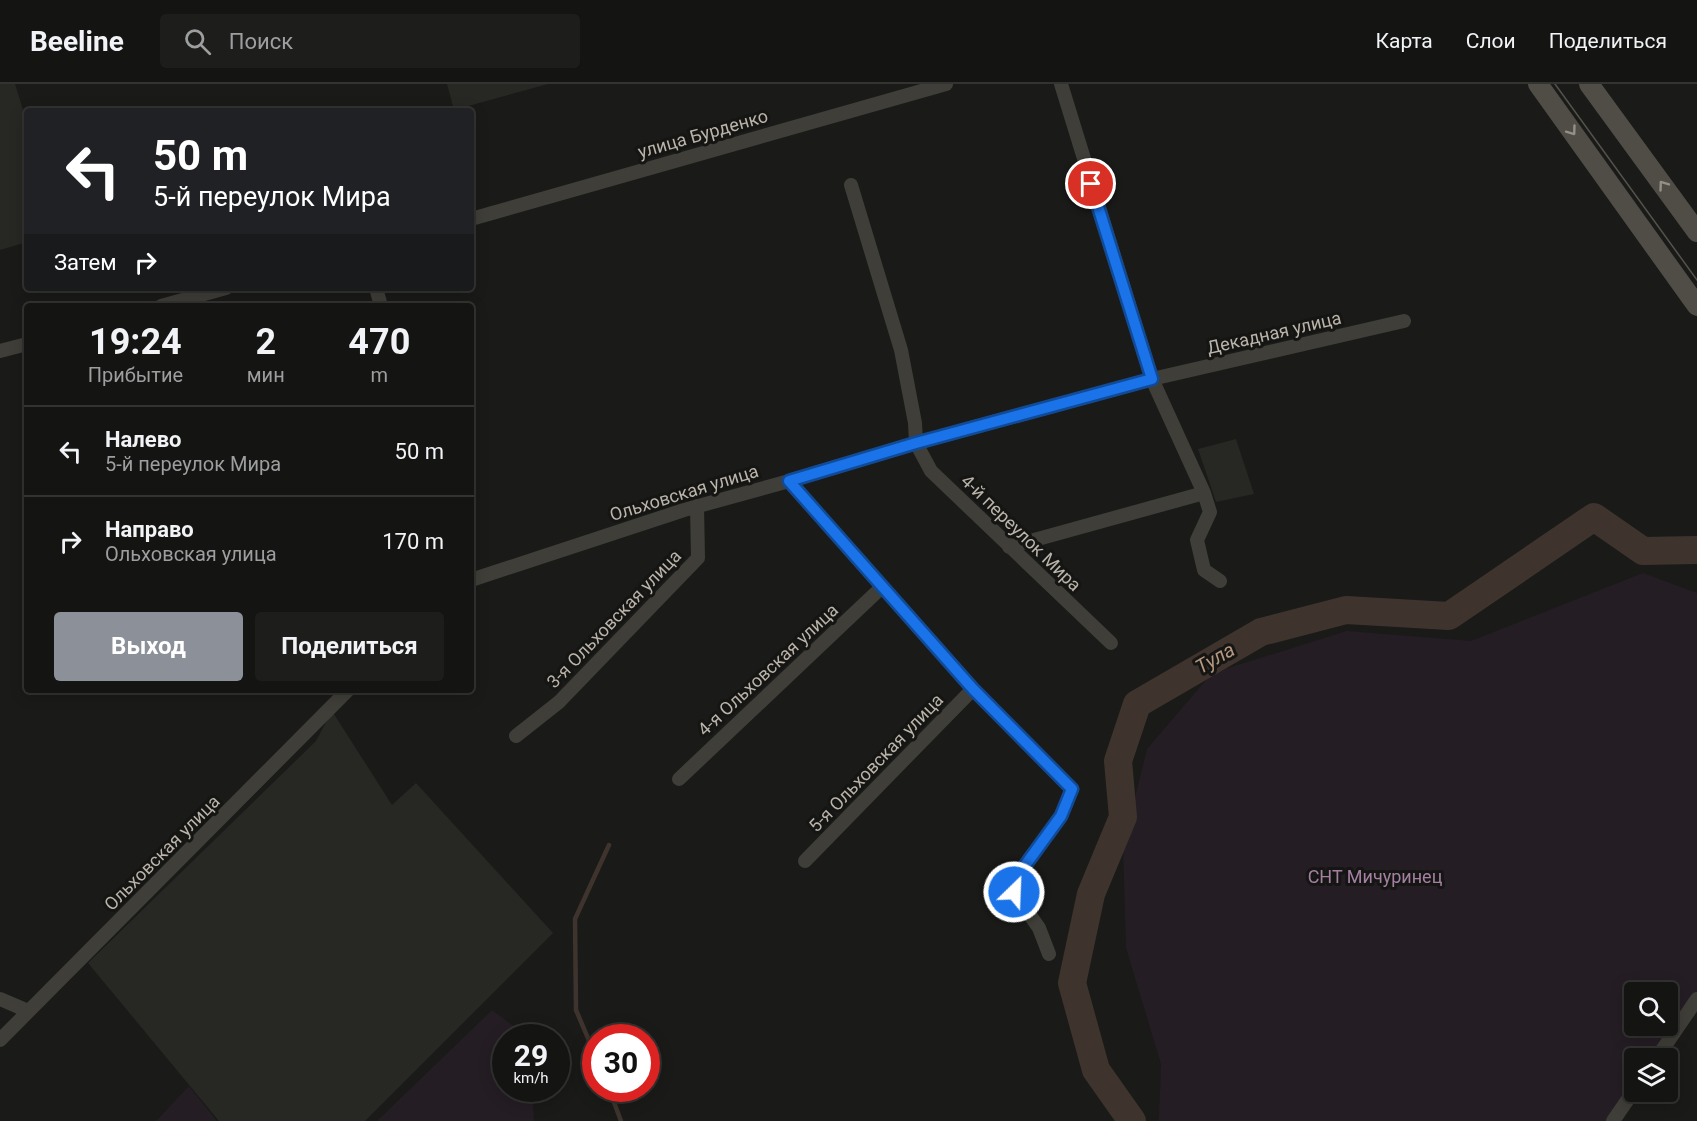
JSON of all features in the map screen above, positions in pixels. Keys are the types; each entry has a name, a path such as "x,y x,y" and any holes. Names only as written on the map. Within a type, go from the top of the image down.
{"main road":[{"path":"1538,84 1697,306"},
{"path":"1589,84 1697,232"}],"street":[{"name":"улица Бурденко","path":"474,218 946,84"},
{"path":"1061,84 1152,379 1204,493 1210,512 1197,540 1204,570 1220,581"},
{"path":"851,185 901,350 915,423 916,443"},
{"path":"172,303 215,291"},
{"name":"Декадная улица","path":"1152,379 1404,321"},
{"path":"0,351 24,345"},
{"name":"Ольховская улица","path":"474,579 697,506 916,443 1152,379"},
{"name":"4-й переулок Мира","path":"916,443 931,471 1111,643"},
{"path":"789,481 973,689 1072,789 1061,816 1013,882 1014,892 1038,928 1049,954"},
{"path":"1009,547 1204,493"},
{"name":"3-я Ольховская улица","path":"516,736 559,702 698,558 697,506"},
{"name":"4-я Ольховская улица","path":"679,779 882,587"},
{"name":"5-я Ольховская улица","path":"805,861 973,689"},
{"name":"Ольховская улица","path":"0,1040 345,693"},
{"path":"0,999 28,1011"},
{"path":"1664,1048 1697,999"},
{"path":"1612,1121 1626,1102"}],"shaded area":[{"path":"0,84 15,84 24,113 24,243 0,250"},
{"path":"447,84 548,84 461,108 453,108"},
{"path":"1236,439 1254,494 1216,502 1198,449"},
{"path":"332,711 392,805 416,783 553,933 365,1121 219,1121 88,963 316,741"}],"green space":[{"name":"СНТ Мичуринец","path":"1643,573 1697,593 1697,999 1678,1027 1678,982 1624,982 1624,1036 1672,1036 1664,1048 1624,1048 1624,1102 1626,1102 1613,1121 1159,1121 1161,1064 1126,948 1123,847 1147,749 1212,673 1347,631 1471,641"},
{"path":"492,1010 511,1024 492,1024 492,1102 533,1102 534,1121 377,1121"},
{"path":"189,1086 217,1121 156,1121"}],"waterway":[{"name":"Тула","path":"1132,1121 1096,1070 1072,983 1091,894 1123,817 1118,761 1137,704 1261,632 1346,610 1449,616 1594,517 1643,551 1697,550"},
{"path":"582,1024 576,1010 575,919 609,845"},
{"path":"614,1102 621,1121"}],"tram line":[{"path":"1555,84 1697,280"}],"route":[{"path":"1014,892 1013,882 1061,816 1072,789 973,689 789,481 916,443 1152,379 1091,184"}]}
